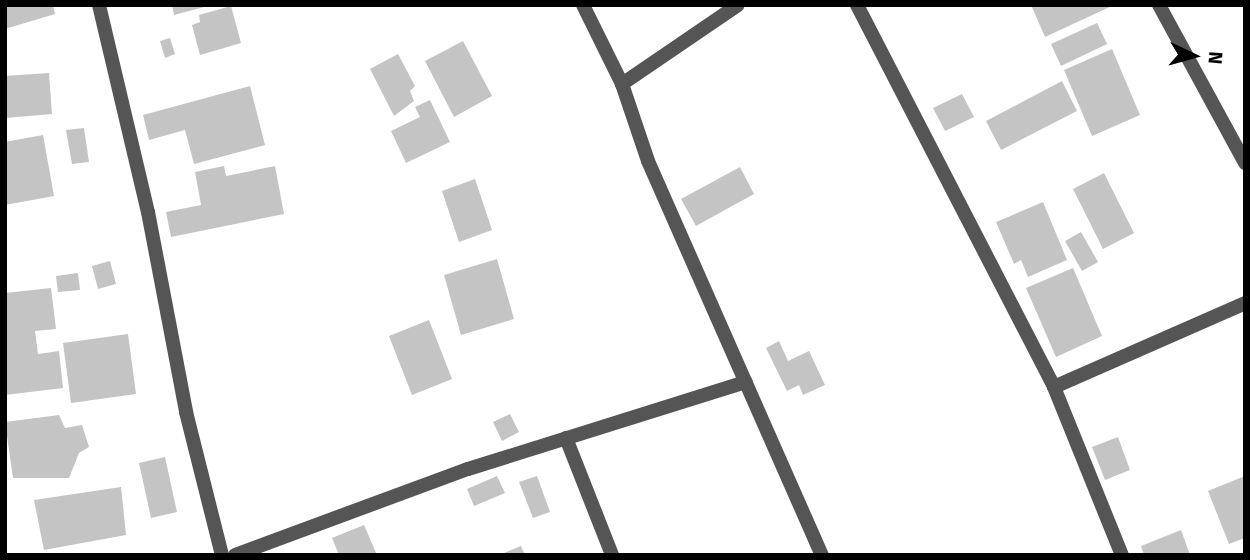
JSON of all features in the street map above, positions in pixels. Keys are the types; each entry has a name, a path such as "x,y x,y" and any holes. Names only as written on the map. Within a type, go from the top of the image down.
{"street":[{"path":"99,5 148,212 186,412 222,555"},
{"path":"583,5 622,84 648,161 822,555"},
{"path":"622,84 738,5"},
{"path":"857,5 1054,387 1122,555"},
{"path":"1160,5 1245,163"},
{"path":"1054,387 1245,303"},
{"path":"235,555 269,539 566,438 746,382"},
{"path":"566,438 612,555"}],"building":[{"path":"5,5 53,5 55,14 5,29"},
{"path":"172,5 207,5 208,6 174,15"},
{"path":"1031,5 1114,5 1045,37"},
{"path":"231,6 241,43 200,55 192,25 200,22 199,15"},
{"path":"1097,23 1107,44 1061,66 1051,44"},
{"path":"170,38 175,54 165,58 160,41"},
{"path":"463,41 492,96 454,117 425,61"},
{"path":"1112,49 1140,115 1092,136 1064,70"},
{"path":"398,54 415,86 410,91 414,101 394,116 370,69"},
{"path":"49,73 52,114 5,118 5,76"},
{"path":"1062,81 1077,111 1001,150 986,121"},
{"path":"250,86 265,145 194,164 185,130 149,140 143,115"},
{"path":"962,94 974,117 945,131 933,108"},
{"path":"430,100 450,142 406,163 391,131 420,117 415,107"},
{"path":"84,128 89,162 72,164 66,130"},
{"path":"43,135 54,196 5,205 5,142"},
{"path":"224,166 226,176 275,166 284,214 171,237 166,212 201,205 195,172"},
{"path":"740,167 754,194 696,226 681,199"},
{"path":"1104,173 1134,233 1103,249 1073,189"},
{"path":"475,179 492,230 459,242 442,191"},
{"path":"1043,202 1067,260 1028,277 1021,260 1014,264 996,222"},
{"path":"1081,232 1098,262 1082,271 1065,241"},
{"path":"497,259 514,319 461,335 444,275"},
{"path":"110,261 116,284 98,289 92,266"},
{"path":"1073,268 1102,336 1056,357 1026,288"},
{"path":"78,273 80,290 58,292 56,276"},
{"path":"51,288 56,329 35,331 38,354 59,351 63,388 5,395 5,293"},
{"path":"429,320 452,379 412,395 389,336"},
{"path":"128,334 136,394 71,403 63,343"},
{"path":"779,341 788,361 809,351 825,385 803,395 799,385 787,391 766,348"},
{"path":"510,414 519,432 502,441 493,422"},
{"path":"59,415 65,428 82,425 89,447 79,453 69,478 13,478 5,422"},
{"path":"1118,437 1130,470 1105,480 1092,447"},
{"path":"165,457 177,512 151,518 139,463"},
{"path":"497,476 505,493 474,506 467,489"},
{"path":"537,476 550,512 533,518 519,482"},
{"path":"1245,476 1245,538 1229,544 1208,491"},
{"path":"121,487 126,535 44,550 34,500"},
{"path":"364,525 377,555 339,555 332,538"},
{"path":"1181,530 1190,555 1144,555 1141,546"},
{"path":"521,546 525,555 499,555"}]}
